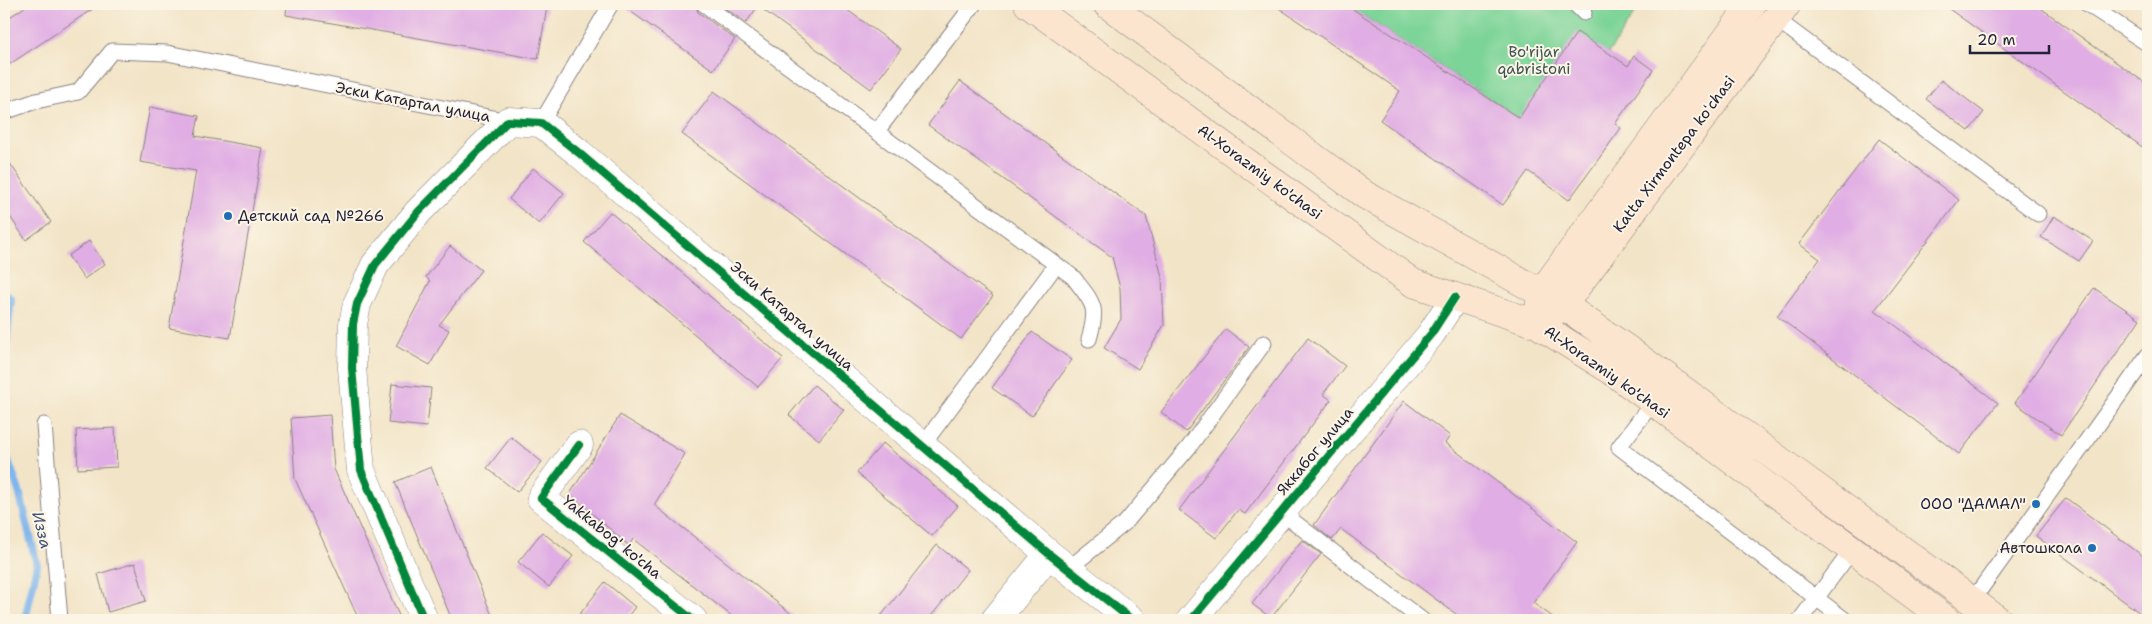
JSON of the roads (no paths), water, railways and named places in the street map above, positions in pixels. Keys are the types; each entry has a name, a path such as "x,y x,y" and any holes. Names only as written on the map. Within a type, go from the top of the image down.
{"main road":[{"name":"Al-Xorazmiy ko'chasi","path":"1028,4 1413,283 1538,324 1612,371 1946,620"},
{"name":"Al-Xorazmiy ko'chasi","path":"1107,4 1366,195 1552,299 1636,355 1998,620"},
{"name":"Katta Xirmontepa koʻchasi","path":"1552,299 1752,4"},
{"name":"Katta Xirmontepa koʻchasi","path":"1552,299 1781,11"},
{"path":"1538,324 1552,299"}],"street":[{"name":"Эски Катартал улица","path":"508,122 541,123 580,153 922,446 1058,561 1132,620"},
{"path":"424,620 361,470 352,368 353,324 357,304 376,265 419,211 508,122"},
{"name":"Яккабог улица","path":"1192,620 1431,334 1455,297"},
{"name":"Yakkabog' ko'cha","path":"579,445 541,498 693,620"},
{"path":"995,620 1058,561"}],"lane":[{"path":"541,123 611,4"},
{"path":"704,4 1073,277 1093,304 1093,325 1089,339"},
{"path":"877,131 974,4"},
{"path":"2087,4 2148,44"},
{"path":"1781,11 2038,214"},
{"name":"Эски Катартал улица","path":"4,109 10,110 36,101 78,92 112,51 167,53 508,122"},
{"path":"922,446 1056,264"},
{"path":"1058,561 1126,522 1189,447 1264,344"},
{"path":"1972,601 2148,355"},
{"path":"1653,402 1620,447 1845,620"},
{"path":"44,425 60,620"},
{"path":"1281,512 1422,620"},
{"path":"1800,620 1852,550"}],"waterway":[{"name":"Изза","path":"4,293 11,299 4,362"},
{"name":"Изза","path":"4,449 19,491 37,565 25,620"}],"place":[{"name":"Детский сад №266","path":"228,216"},
{"name":"ООО \"ДАМАЛ\"","path":"2036,504"},
{"name":"Автошкола","path":"2092,548"}],"park label":[{"name":"Bo'rijar qabristoni","path":"1534,60"}]}
